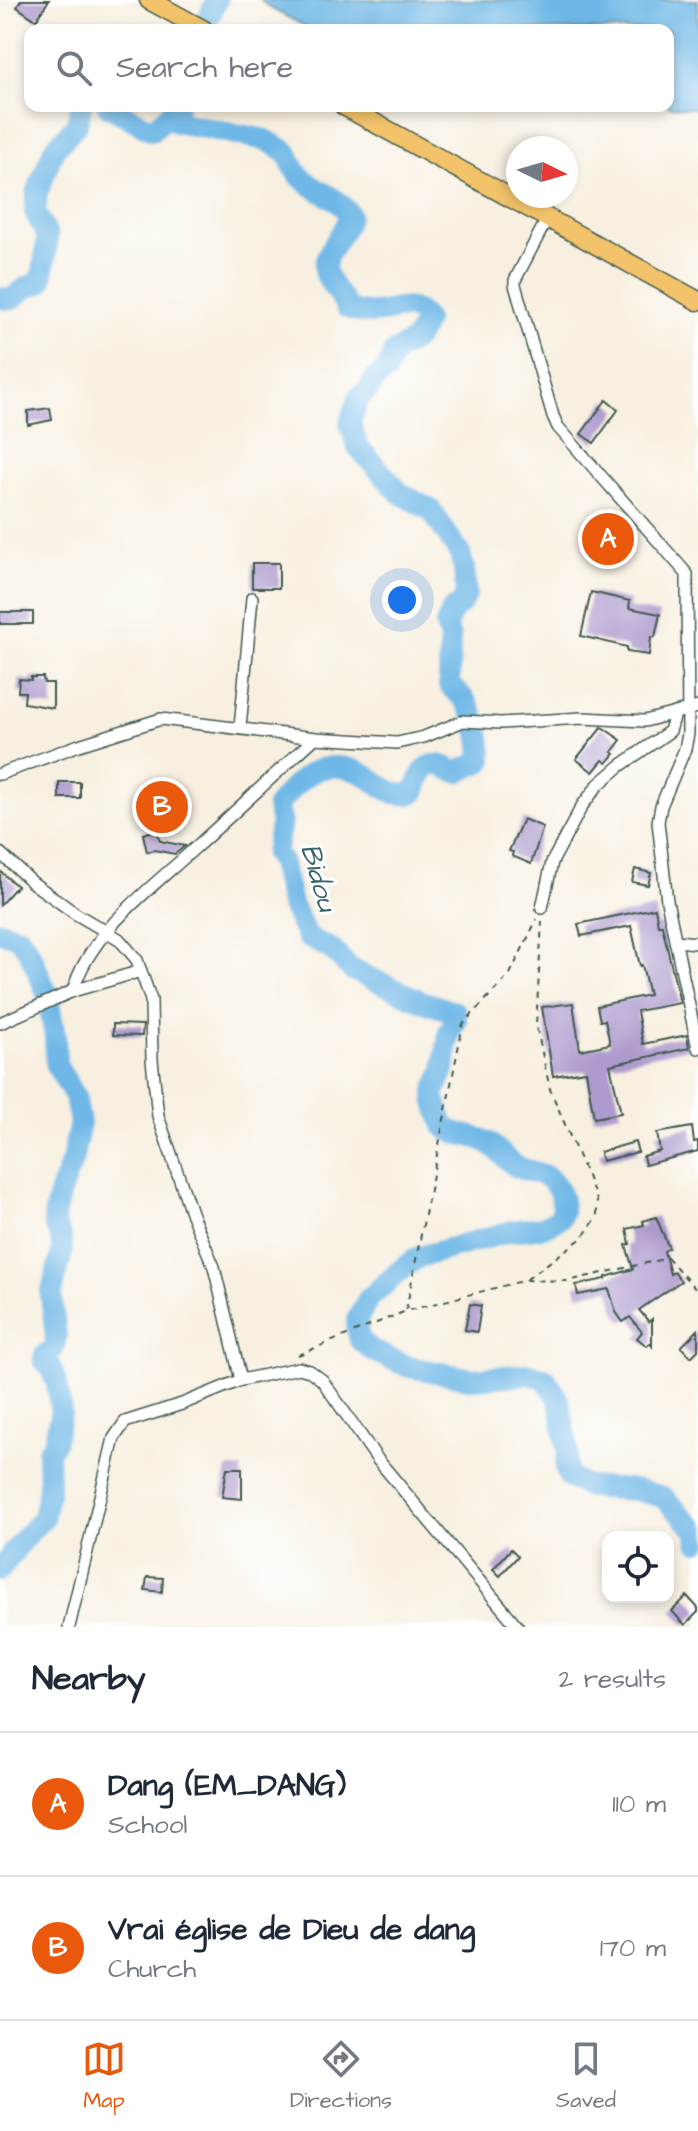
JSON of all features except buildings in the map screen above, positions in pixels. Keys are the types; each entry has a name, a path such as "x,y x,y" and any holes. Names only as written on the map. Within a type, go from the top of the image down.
{"highway":[{"path":"155,4 193,24"},
{"path":"355,112 698,301"}],"street":[{"path":"547,219 515,285 553,416 558,427 692,573 693,709 685,749 661,806 658,822 675,941 698,1048"},
{"path":"240,728 252,598"},
{"path":"0,774 156,720 315,738 397,743 424,737 467,720 501,723 582,718 645,721 693,709"},
{"path":"542,908 552,862 582,806 598,785 620,766 670,731 675,714"},
{"path":"73,991 79,968 123,915 315,738"},
{"path":"0,853 33,883 76,914 108,931 137,960 151,1000 152,1060 158,1116 192,1215 214,1267 241,1380"},
{"path":"675,941 698,943"},
{"path":"0,1023 73,991 141,971"},
{"path":"69,1627 114,1438 125,1422 182,1404 241,1380 299,1368 310,1371 322,1380 378,1460 518,1627"}],"path":[{"path":"526,1280 582,1238 597,1217 597,1200 550,1089 536,1025 542,908"},
{"path":"406,1311 463,1024 510,974 542,908"},
{"path":"295,1356 406,1311 526,1280 568,1281 668,1258 698,1292"}],"water":[{"path":"261,0 698,0 698,109 674,107 674,24 301,24"}],"waterway":[{"name":"Bidou","path":"206,24 217,0"},
{"name":"Bidou","path":"0,298 12,299 42,279 47,235 35,212 37,193 54,149 77,124 80,112"},
{"name":"Bidou","path":"119,112 152,130 172,112"},
{"name":"Bidou","path":"168,116 176,122 266,140 287,152 299,175 338,202 349,214 325,267 328,279 346,307 372,313 408,308 426,321 415,340 394,352 386,371 359,397 350,423 358,447 400,493 431,510 460,554 466,595 460,605 453,609 446,625 450,638 449,684 472,712 480,736 482,761 458,772 433,765 422,774 415,792 408,794 395,793 351,769 337,767 314,772 294,786 277,807 281,822 275,854 281,862 291,904 307,937 331,949 352,970 424,1002 455,1012 456,1021 449,1032 444,1070 435,1091 444,1126 453,1132 485,1141 517,1167 550,1180 559,1191 562,1211 560,1218 543,1227 512,1231 419,1257 368,1299 357,1320 360,1340 373,1351 409,1367 474,1379 529,1374 546,1379 559,1400 568,1450 566,1470 569,1477 588,1487 636,1490 663,1497 696,1530 698,1541"},
{"path":"0,931 19,937 29,951 47,993 55,1036 56,1065 75,1096 80,1123 72,1161 55,1212 54,1224 61,1237 62,1252 51,1295 56,1336 54,1348 45,1355 44,1360 50,1366 57,1384 61,1412 54,1443 48,1451 49,1489 43,1518 0,1570"}],"place":[{"name":"Dang (EM_DANG)","path":"608,539"},
{"name":"Vrai église de Dieu de dang","path":"162,807"}]}
